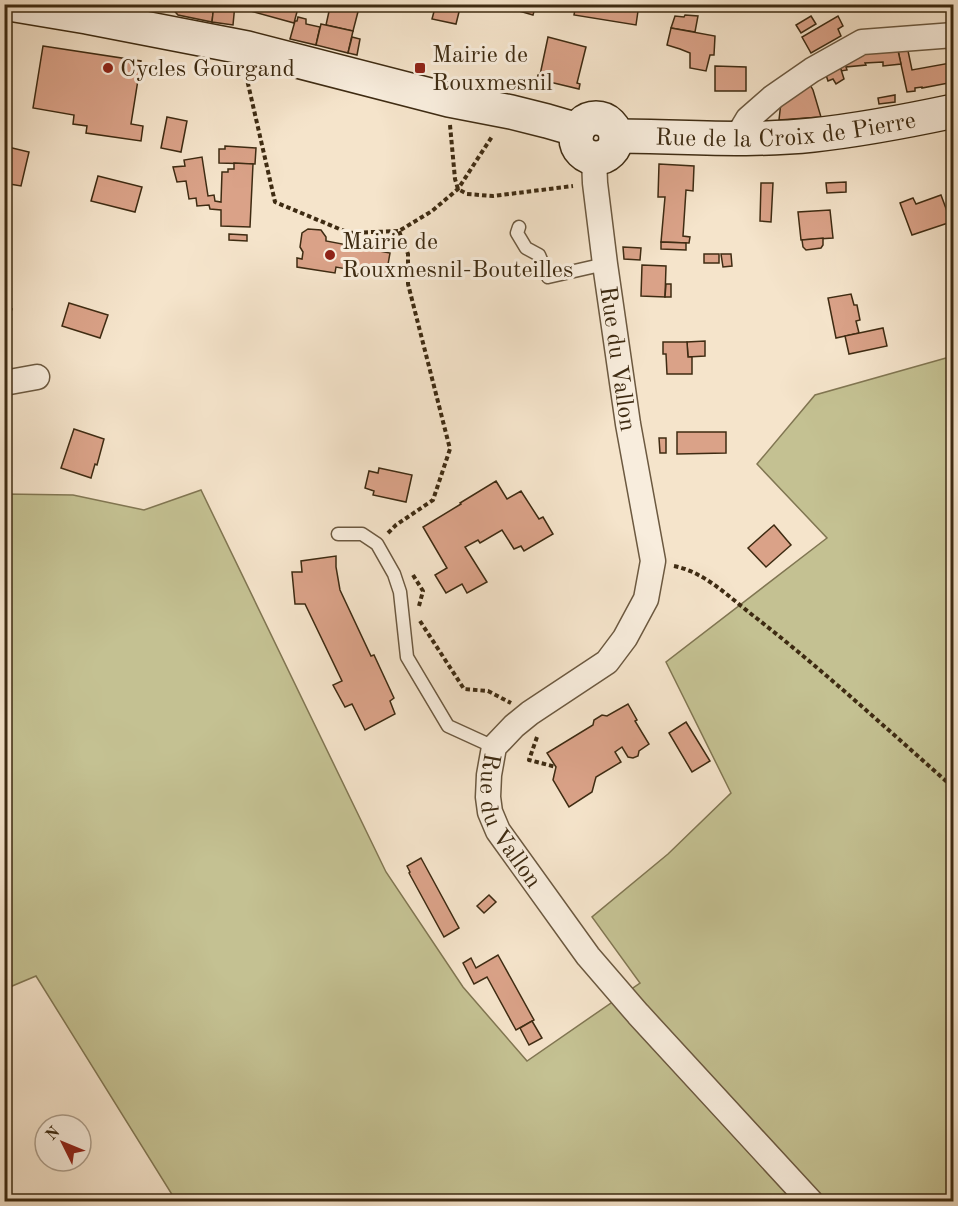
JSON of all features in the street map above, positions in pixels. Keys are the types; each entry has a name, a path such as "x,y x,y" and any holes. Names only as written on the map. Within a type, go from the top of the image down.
{"main road":[{"path":"9,4 248,48 449,100 578,130 586,120 599,118 611,124 615,130 602,159"},
{"name":"Rue de la Croix de Pierre","path":"602,159 736,138 812,135 954,111"}],"street":[{"path":"736,138 747,119 773,97 812,70 862,42 954,35"},
{"name":"Rue du Vallon","path":"602,159 604,264 628,424 653,561 646,599 625,638 607,662 530,713 494,747 489,775 490,812 498,831 588,956 638,1014 811,1202"},
{"path":"4,383 37,377"}],"lane":[{"path":"519,227 517,233 526,248 539,255 548,277 604,264"},
{"path":"338,534 362,534 377,544 394,573 400,592 407,657 448,726 494,747"}],"path":[{"path":"248,48 243,62 275,202 349,232 399,231 432,211 459,189 499,126 497,110"},
{"path":"449,100 448,114 455,179 459,189 467,194 493,196 602,159"},
{"path":"377,544 396,525 433,500 450,449 408,284 408,254 399,231"},
{"path":"653,561 685,568 711,582 800,653 954,788"},
{"path":"411,572 423,591 419,608"},
{"path":"417,616 464,689 488,691 530,713 541,728 529,760 556,767"}],"shaded area":[{"path":"953,356 953,1201 176,1201 36,976 5,989 5,494 73,495 144,510 201,490 386,872 463,987 527,1061 640,983 592,917 668,854 731,793 666,662 827,538 757,464 815,395"}],"building":[{"path":"168,4 214,4 212,22 178,15"},
{"path":"214,4 235,4 233,25 212,22"},
{"path":"248,4 283,4 298,8 294,23 247,10"},
{"path":"320,4 360,4 353,31 326,25 330,7"},
{"path":"436,4 461,4 456,24 432,19"},
{"path":"495,4 536,4 533,15"},
{"path":"576,4 639,4 636,25 574,15"},
{"path":"791,4 823,4 823,7 791,7"},
{"path":"685,15 698,16 695,32 671,28 675,16 684,17"},
{"path":"811,16 816,24 801,33 796,25"},
{"path":"838,16 843,26 838,29 841,36 811,53 802,37"},
{"path":"298,17 306,19 306,24 320,27 316,45 290,39"},
{"path":"321,24 353,31 348,53 316,45"},
{"path":"671,28 715,36 714,55 710,55 706,71 690,68 690,53 667,45"},
{"path":"352,37 360,39 357,55 348,53"},
{"path":"548,37 586,47 577,83 580,84 579,89 537,79 540,75"},
{"path":"43,46 141,61 131,124 143,126 141,141 86,133 87,126 73,124 74,115 33,108"},
{"path":"897,46 907,46 912,70 950,63 954,82 915,88 915,91 907,92"},
{"path":"897,46 901,64 883,66 883,62 865,63 866,65 846,67 847,70 841,71 839,63 860,49"},
{"path":"839,63 844,79 836,84 833,79 828,81 825,72"},
{"path":"715,66 746,67 746,91 715,91"},
{"path":"809,83 821,117 779,120 781,102"},
{"path":"895,95 895,102 879,104 878,98"},
{"path":"167,117 187,121 181,152 161,148"},
{"path":"4,146 29,152 21,186 4,183"},
{"path":"225,146 256,148 255,164 219,163 219,149 225,149"},
{"path":"202,157 208,196 214,195 215,201 221,202 222,172 234,169 234,163 253,164 250,227 221,226 221,210 210,209 209,205 197,206 196,198 189,199 186,181 177,182 173,167 185,166 184,160"},
{"path":"659,164 694,166 693,191 686,190 683,236 690,237 689,243 661,242 665,197 658,197"},
{"path":"98,176 142,187 135,212 91,201"},
{"path":"846,182 846,192 827,193 826,183"},
{"path":"761,183 773,183 771,222 760,221"},
{"path":"941,195 951,222 912,235 900,203 913,198 916,204"},
{"path":"830,210 833,238 801,240 798,212"},
{"path":"308,229 321,230 326,241 390,253 386,276 336,267 335,273 297,267 297,258 302,259 303,252 300,247 302,233"},
{"path":"229,234 247,235 247,241 229,240"},
{"path":"823,238 821,248 806,250 803,247 802,240"},
{"path":"661,242 686,243 686,250 661,249"},
{"path":"623,247 641,248 640,260 624,259"},
{"path":"704,254 719,254 719,263 704,263"},
{"path":"721,254 731,254 732,266 723,267"},
{"path":"642,265 666,266 665,297 641,296"},
{"path":"666,284 671,284 671,297 665,297"},
{"path":"851,294 854,305 857,305 860,320 856,321 859,333 836,338 828,298"},
{"path":"69,303 108,315 100,338 62,326"},
{"path":"4,306 12,309 4,332"},
{"path":"883,328 887,346 849,354 845,336"},
{"path":"705,341 705,356 688,357 687,342"},
{"path":"663,342 687,342 688,357 692,357 692,374 667,374"},
{"path":"74,429 104,439 91,478 61,468"},
{"path":"677,432 726,432 726,453 677,454"},
{"path":"659,438 666,438 666,453 660,453"},
{"path":"379,468 412,475 406,502 373,495 374,491 365,488 369,471 378,473"},
{"path":"496,481 507,499 521,491 539,519 543,517 553,534 524,551 521,546 514,549 502,530 480,543 478,540 465,547 487,582 467,593 462,584 446,593 435,575 447,568 423,527"},
{"path":"774,525 791,545 766,567 748,548"},
{"path":"336,556 340,590 394,698 390,701 395,714 365,730 352,704 345,707 333,685 342,681 305,604 295,604 292,572 302,572 301,561"},
{"path":"628,704 649,744 633,758 628,757 622,747 615,752 621,762 596,777 592,792 569,807 553,780 556,767 547,753 593,725 594,720 602,715 607,716"},
{"path":"686,722 710,761 692,772 669,733"},
{"path":"421,858 459,928 444,937 409,873 407,866"},
{"path":"489,895 496,902 484,913 477,906"},
{"path":"498,955 534,1020 516,1030 487,977 474,984 463,963 471,958 476,968"},
{"path":"532,1021 542,1038 529,1045 520,1028"}],"place":[{"name":"Cycles Gourgand","path":"108,68"},
{"name":"Mairie de Rouxmesnil","path":"420,68"},
{"name":"Mairie de Rouxmesnil-Bouteilles","path":"330,255"}]}
